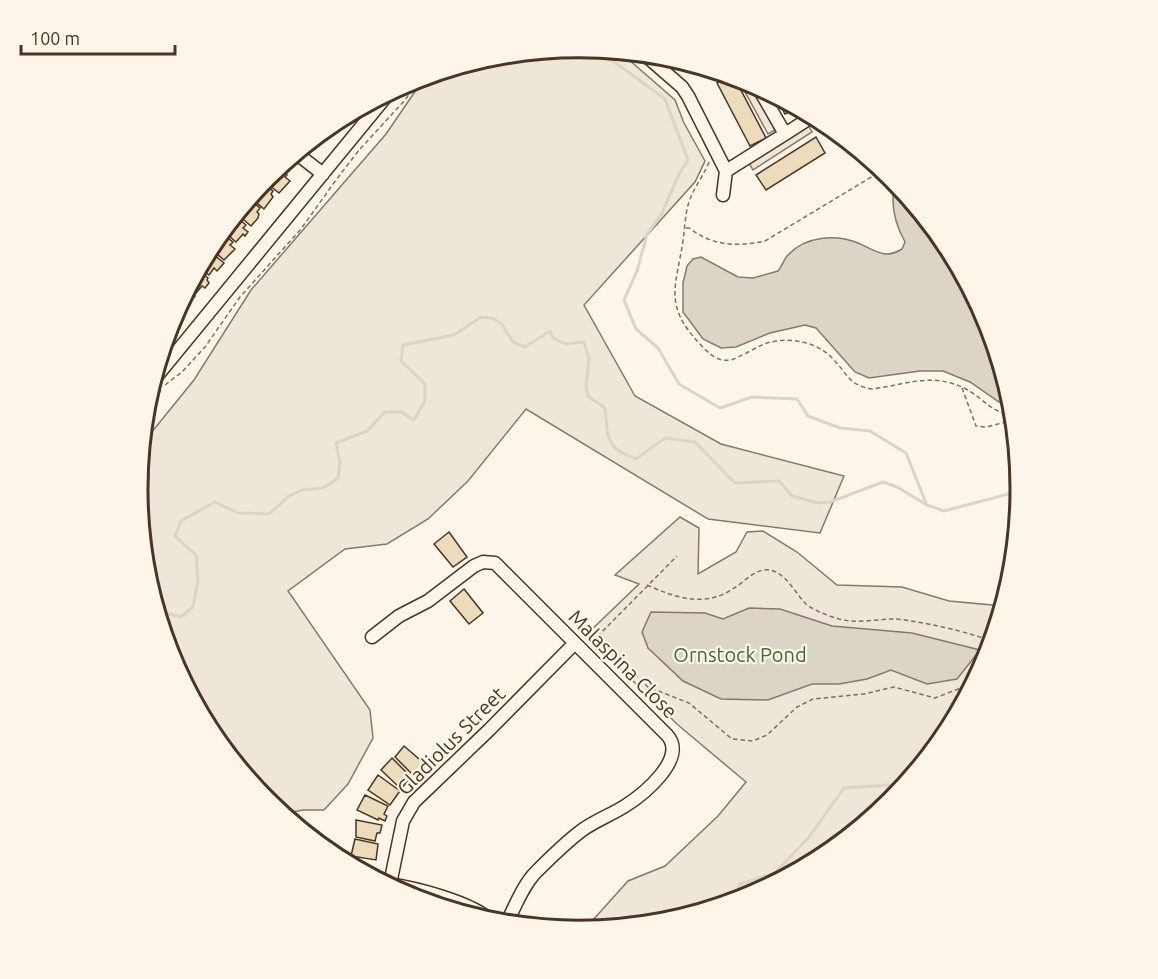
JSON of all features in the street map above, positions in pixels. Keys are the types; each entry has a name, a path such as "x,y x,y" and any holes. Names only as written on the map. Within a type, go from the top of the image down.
{"street":[{"path":"658,66 682,87 718,151 726,171 723,195"},
{"path":"766,101 785,134"},
{"path":"167,365 376,109"},
{"path":"726,171 804,122"},
{"path":"303,159 323,174"},
{"name":"Malaspina Close","path":"372,637 399,616 428,601 474,566 489,562 495,563 673,743 673,753 666,767 644,792 625,806 581,831 535,873 511,915"},
{"name":"Gladiolus Street","path":"389,876 404,821 414,802 497,723 574,644"}],"path":[{"path":"635,62 641,67"},
{"path":"159,393 204,347 240,297 301,230 359,150 410,93"},
{"path":"709,156 709,164 687,206 685,228 674,280 677,312 694,339 710,356 731,360 764,344 782,340 800,342 818,347 832,358 853,383 862,387 872,389 935,379 962,387 992,410 1003,413"},
{"path":"685,228 689,228 710,241 747,244 765,241 875,176"},
{"path":"962,387 976,426 986,427 1004,422"},
{"path":"592,642 677,556"},
{"path":"647,585 676,597 704,600 722,595 758,571 767,570 778,572 808,606 841,620 897,619 983,637"},
{"path":"597,637 648,687 688,703 732,739 753,741 767,735 797,707 813,699 864,694 894,687 935,698 962,688"}],"green space":[{"path":"579,58 631,62 675,100 684,123 705,161 695,182 584,305 635,396 721,444 844,476 820,533 708,519 526,409 468,481 428,519 387,544 345,549 288,591 370,710 373,738 348,784 324,810 293,812 255,774 221,729 192,680 171,628 156,574 149,518 149,461 152,433 194,380 251,290 386,134 416,90 467,73 551,59"},
{"name":"Ornstock Pond","path":"680,517 699,528 698,574 736,552 747,532 763,531 797,552 837,585 902,587 949,601 994,605 966,680 937,729 903,774 863,814 794,863 744,888 691,906 663,912 593,920 628,881 665,866 718,816 746,782 678,725 586,635 639,584 615,575"}],"shaded area":[{"path":"745,91 758,97 775,130 768,134"},
{"path":"808,125 812,132 753,170 749,163"},
{"path":"894,195 921,227 966,299 987,351 1001,403 970,382 943,371 920,371 869,378 855,372 816,328 805,325 770,333 736,347 721,348 703,339 683,312 683,283 687,266 693,259 701,257 738,277 753,278 778,271 795,249 821,238 849,240 885,254 902,249 905,242 896,221"},
{"path":"749,608 780,609 832,626 912,633 979,650 957,679 927,684 891,670 867,679 839,684 812,684 768,700 721,699 683,681 648,648 642,632 651,612 705,613 723,619"}],"building":[{"path":"720,82 741,90 766,138 750,146 717,83"},
{"path":"816,137 825,153 766,190 756,175"},
{"path":"286,174 285,177 290,181 279,193 272,187"},
{"path":"270,189 273,191 271,194 273,197 264,209 257,203"},
{"path":"256,204 260,208 257,212 259,214 251,226 243,219"},
{"path":"242,221 246,225 243,228 248,232 236,242 230,237"},
{"path":"229,239 233,242 230,245 235,249 224,260 218,255"},
{"path":"217,257 224,263 217,271 214,268 209,275 206,273"},
{"path":"205,276 209,283 205,288 202,286 196,293"},
{"path":"449,532 467,557 453,567 434,544"},
{"path":"464,589 483,613 469,624 450,601"},
{"path":"404,746 426,765 416,775 413,775 395,757"},
{"path":"392,758 411,777 401,789 381,770"},
{"path":"378,775 400,791 390,805 368,790"},
{"path":"365,795 388,806 384,814 387,816 385,821 357,810"},
{"path":"356,820 382,825 375,841 356,837"},
{"path":"355,839 378,844 376,860 351,855"}],"waterway":[{"path":"611,59 665,99 688,160 679,174 661,215 647,234 637,271 624,300 636,329 658,348 679,384 720,408 752,397 797,399 808,416 840,428 870,431 906,453 926,503"},
{"path":"167,613 181,617 193,607 198,581 196,555 175,536 181,521 215,502 238,513 269,514 289,496 302,490 323,488 338,478 340,463 336,443 367,431 385,412 401,412 414,420 425,401 425,384 401,361 403,345 454,335 481,317 492,318 501,323 513,342 525,347 550,331 553,338 565,344 584,342 589,359 586,386 588,396 605,408 608,434 613,446 618,451 636,459 665,438 695,442 735,483 779,481 792,496 818,503 830,502 883,482 897,487 927,505 944,511 1010,494"},
{"path":"737,891 740,884 775,873 809,837 844,788 893,785"}]}
